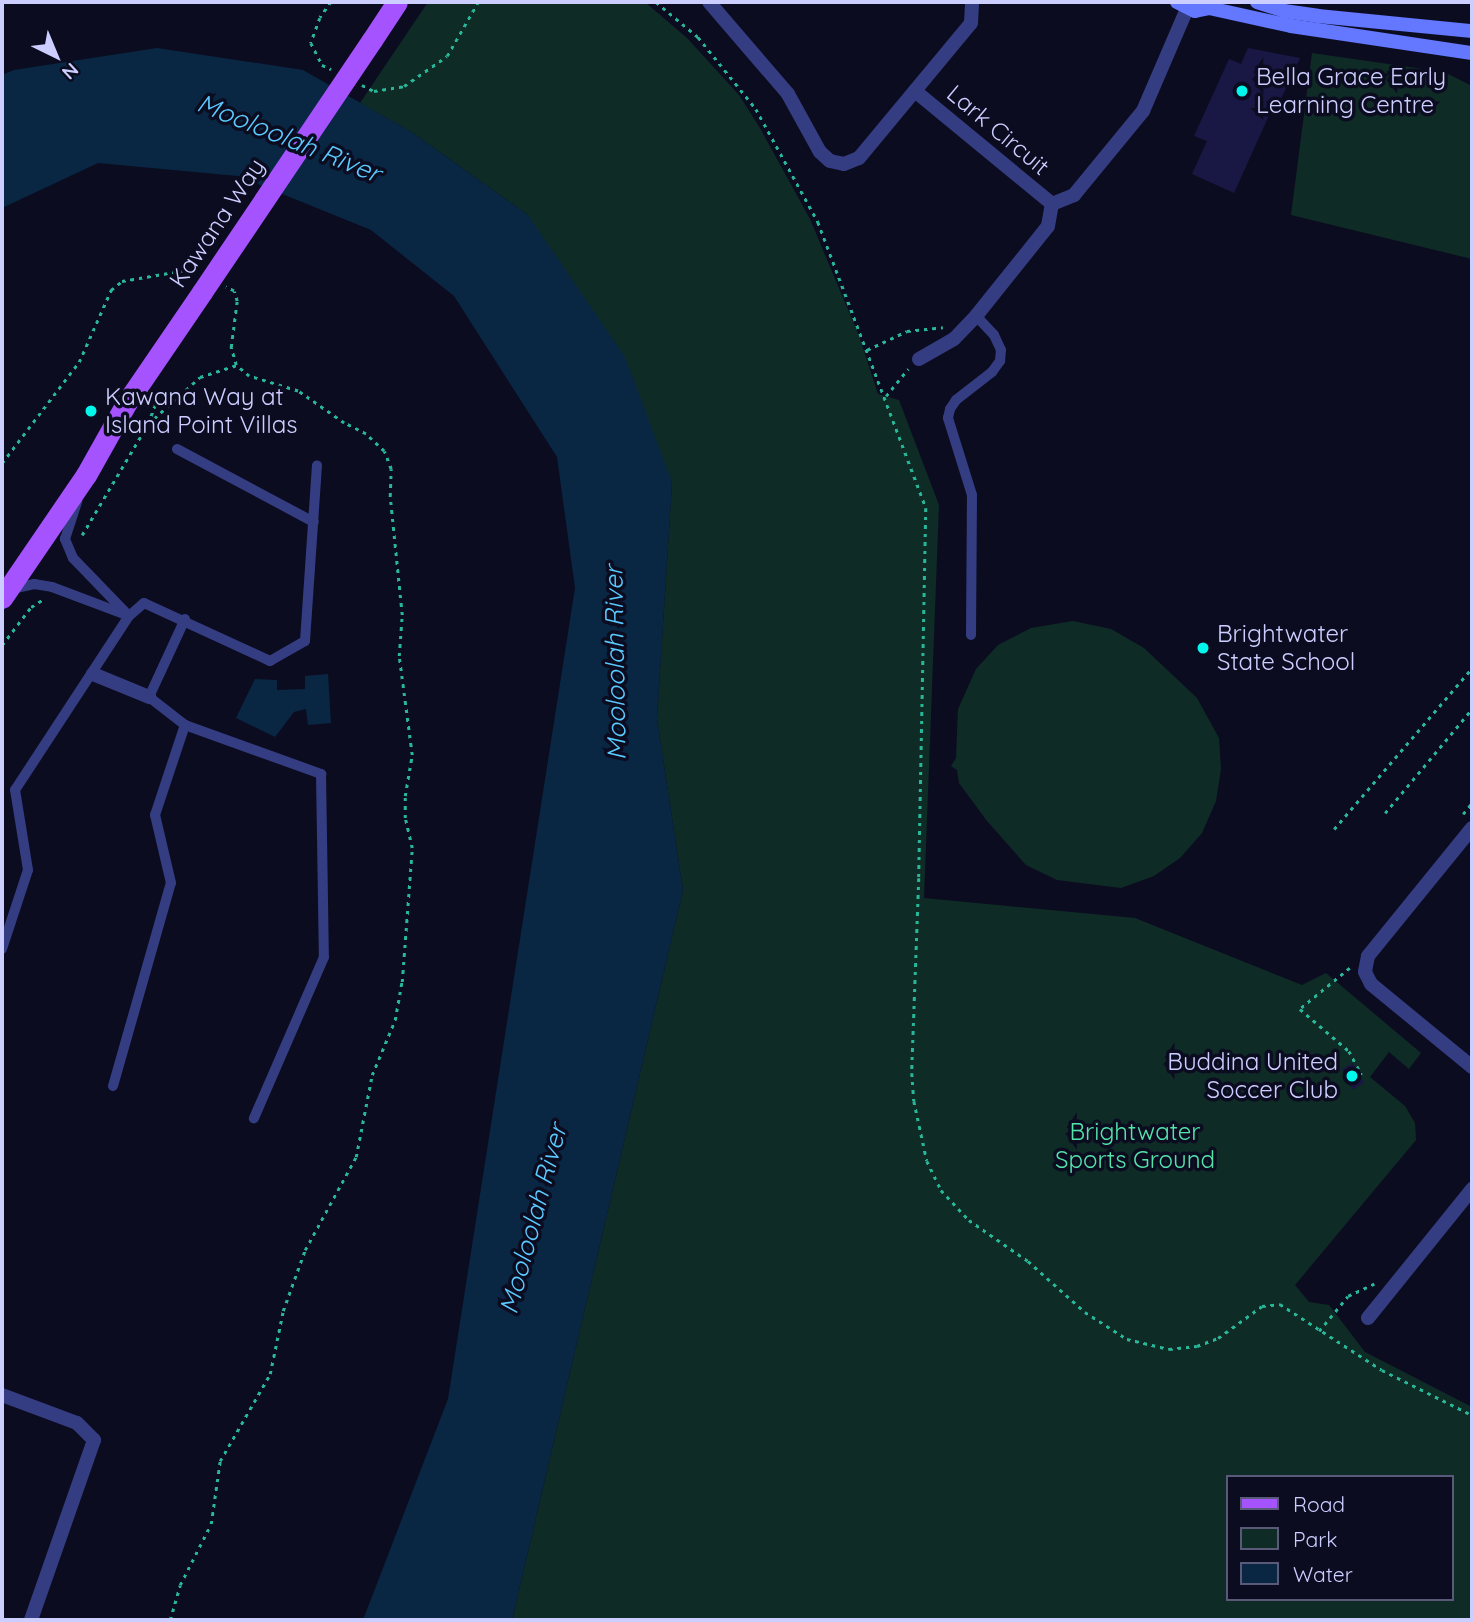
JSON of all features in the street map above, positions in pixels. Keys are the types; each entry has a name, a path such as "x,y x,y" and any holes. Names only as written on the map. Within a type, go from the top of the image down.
{"main road":[{"name":"Kawana Way","path":"4,587 86,475 127,402 397,2"},
{"name":"Kawana Way","path":"4,587 93,440 127,402"}],"street":[{"name":"Lark Circuit","path":"709,2 788,94 820,152 830,161 844,164 859,158 971,23 972,2"},
{"path":"1257,2 1284,11 1318,16 1472,31"},
{"path":"919,359 954,339 976,316 1048,226 1052,204 1074,195 1143,111 1182,6 1213,5 1291,26 1472,53"},
{"name":"Lark Circuit","path":"915,91 1052,204"},
{"path":"93,674 149,697"},
{"path":"1472,828 1368,956 1358,973 1472,1067"},
{"path":"1368,1318 1472,1189"},
{"path":"2,1395 77,1423 94,1440 32,1620"}],"lane":[{"path":"971,635 972,495 948,418 956,400 992,372 1000,361 1001,350 994,335 976,316"},
{"path":"177,449 314,522"},
{"path":"2,944 28,870 15,790 129,615 144,603 185,619 270,661 305,641 317,465"},
{"path":"86,475 65,539 74,558 129,615"},
{"path":"4,587 34,584 52,587 129,615"},
{"path":"185,619 149,697 185,725 321,774 324,957 254,1118"},
{"path":"113,1086 171,883 155,815 185,725"},
{"path":"2,787 15,790"}],"path":[{"path":"656,2 698,37 757,109 818,222 926,508 919,878 912,1073 914,1101 927,1161 941,1189 969,1220 1028,1261 1084,1312 1127,1339 1169,1349 1197,1346 1218,1338 1262,1306 1280,1304 1382,1370 1472,1415"},
{"path":"2,463 79,362 111,290 122,281 186,270 207,284 234,290 237,301 231,347 236,365 249,376 298,391 344,423 366,434 384,451 391,469 390,496 402,615 399,656 412,755 405,796 405,818 412,848 406,891 408,931 395,1020 372,1075 356,1157 305,1250 283,1311 270,1374 220,1461 211,1524 180,1584 170,1620"},
{"path":"867,349 907,331 945,327"},
{"path":"885,397 899,377 919,359"},
{"path":"74,558 86,526 148,424 200,377 236,365"},
{"path":"2,645 31,607 45,597 52,587"},
{"path":"1334,829 1472,668"},
{"path":"1385,813 1472,709"},
{"path":"1455,824 1472,803"},
{"path":"1351,959 1350,968 1300,1009 1349,1051 1363,1075"},
{"path":"1350,968 1358,973"},
{"path":"1319,1331 1348,1296 1380,1279"}],"green space":[{"name":"Brightwater Sports Ground","path":"428,2 645,2 687,38 739,95 810,219 859,336 878,394 899,400 939,505 924,898 1135,918 1302,985 1326,973 1421,1053 1409,1069 1389,1052 1370,1077 1405,1106 1415,1123 1416,1140 1295,1285 1309,1302 1329,1305 1365,1352 1472,1407 1472,1620 512,1620 683,890 657,719 672,482 528,215 413,133 360,103"},
{"path":"1312,53 1444,72 1470,85 1472,259 1291,215"},
{"path":"1073,621 1111,629 1144,648 1197,698 1219,738 1221,769 1216,801 1202,833 1180,858 1154,876 1121,888 1057,880 1026,865 987,821 959,783 957,770 951,766 956,758 958,709 976,669 998,645 1031,628"}],"water":[{"name":"Mooloolah River","path":"157,48 303,70 413,133 528,215 625,357 672,482 657,719 683,890 512,1620 363,1620 448,1399 575,588 557,457 454,296 371,230 238,176 98,163 2,208 2,75 14,70"},
{"path":"328,674 331,723 308,725 306,709 294,712 275,737 236,718 255,679 277,680 277,690 305,689 305,676"}],"building":[{"path":"1248,48 1300,58 1279,103 1275,102 1234,193 1192,174 1207,141 1194,136 1229,59 1241,64"},
{"name":"Buddina United Soccer Club","path":"1353,1063 1364,1083 1353,1089 1342,1069"}],"place":[{"name":"Bella Grace Early Learning Centre","path":"1242,91"},
{"name":"Kawana Way at Island Point Villas","path":"91,411"},
{"name":"Brightwater State School","path":"1203,648"},
{"name":"Buddina United Soccer Club","path":"1352,1076"}]}
